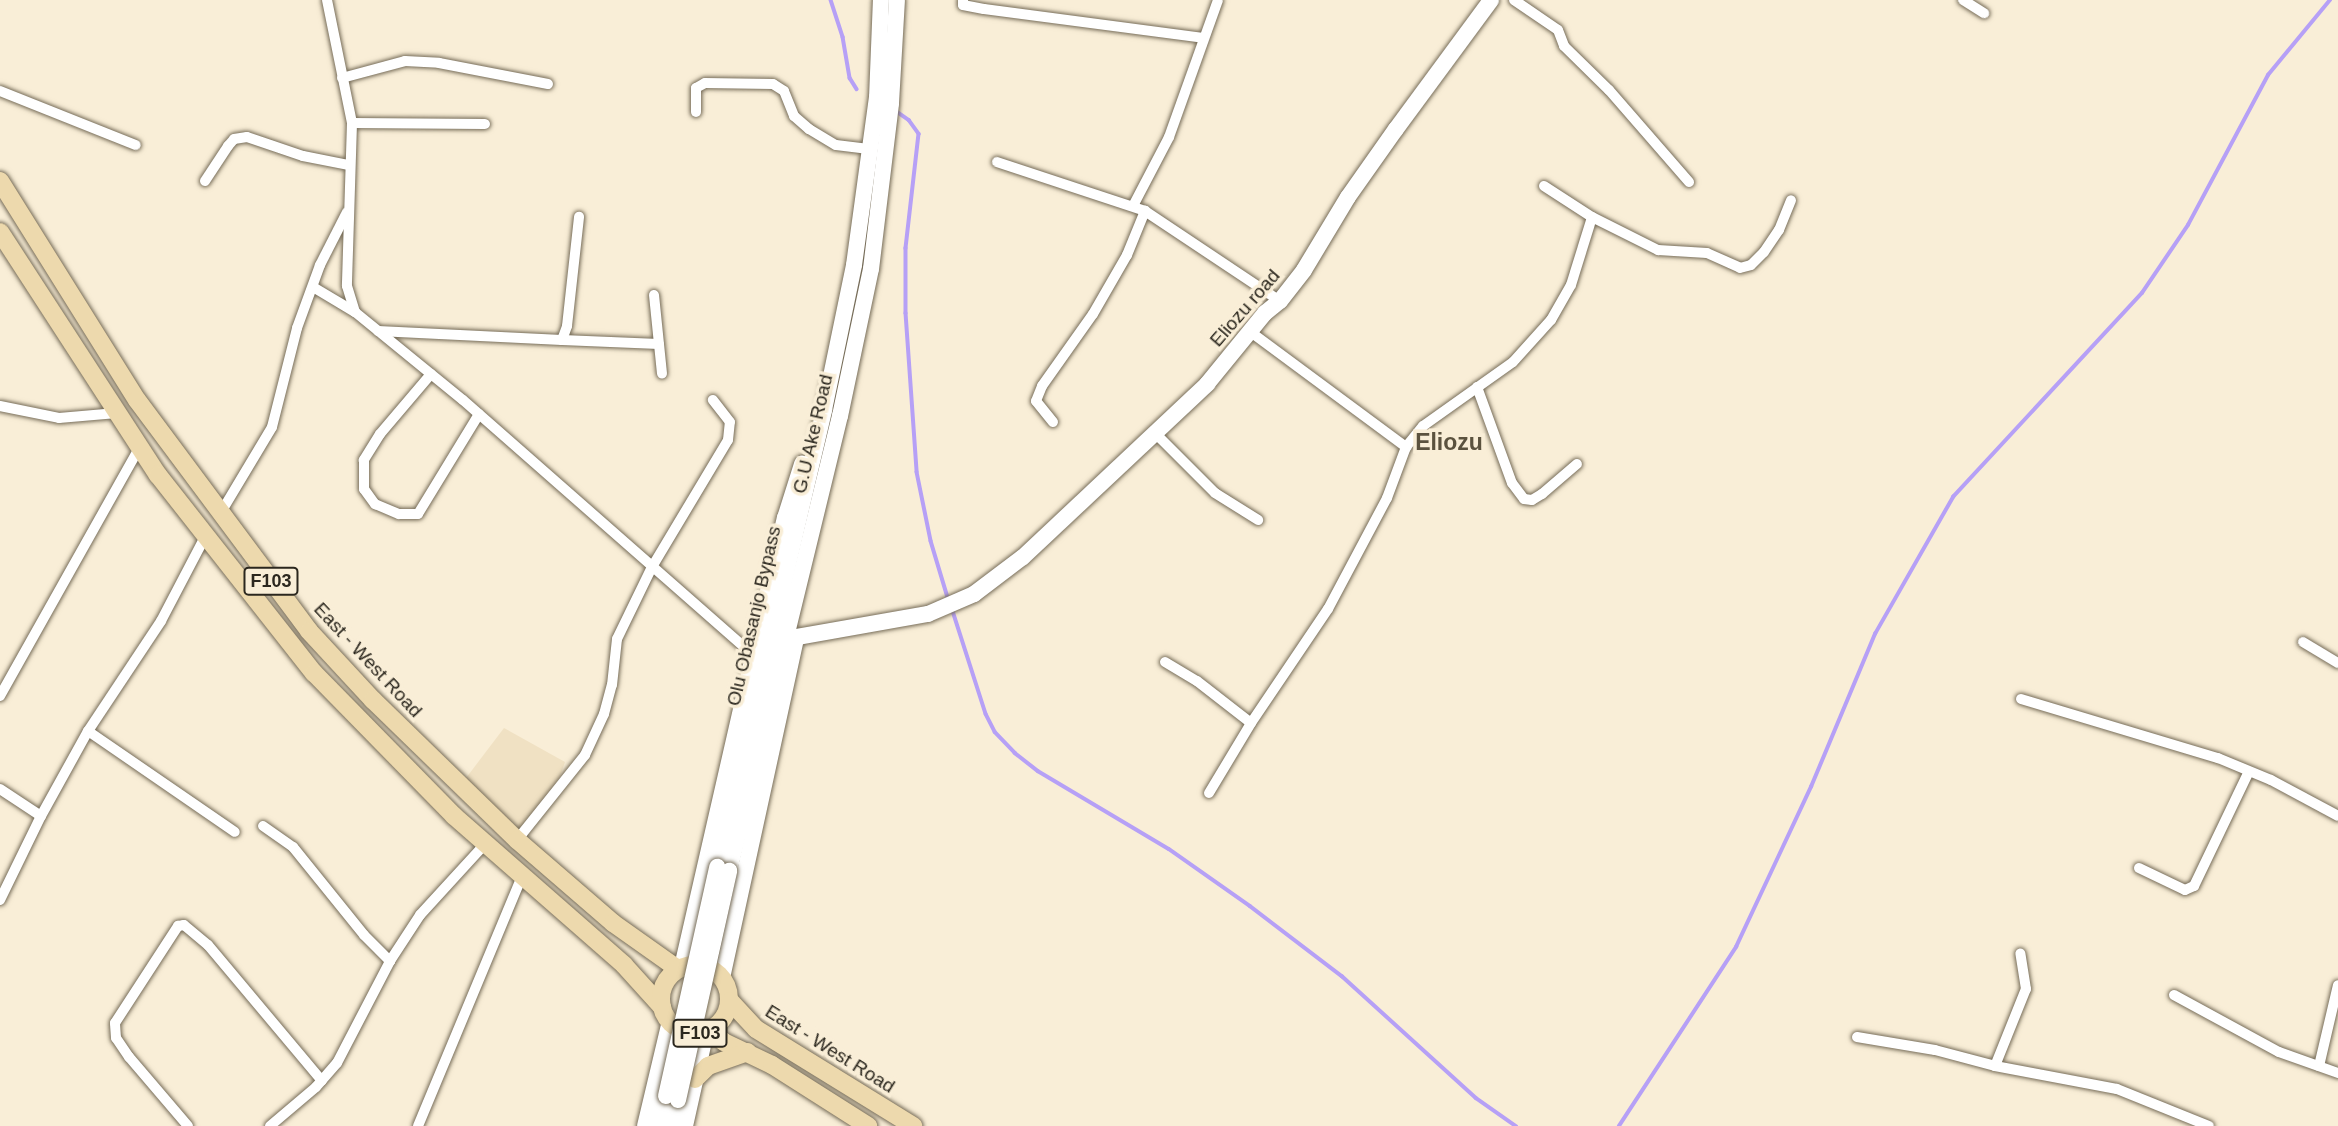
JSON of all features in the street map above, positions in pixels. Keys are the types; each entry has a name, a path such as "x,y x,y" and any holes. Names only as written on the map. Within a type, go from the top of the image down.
{"main road":[{"name":"Olu Obasanjo Bypass","path":"672,1098 723,869 832,413 871,149 878,85 881,0"},
{"name":"G.U Ake Road","path":"832,413 878,225 891,103 897,0"},
{"name":"Eliozu road","path":"797,638 928,614 974,594 1023,557 1207,384 1252,333 1265,313 1280,301 1304,270 1388,140 1491,0"},
{"name":"East - West Road","path":"0,181 124,379 220,514 309,631 373,700 517,840 613,923 680,968"},
{"name":"F103","path":"0,232 139,448 205,537 314,673 485,844 624,965 666,1014 689,1032 708,1031 724,1042 748,1052 868,1126"},
{"path":"722,978 822,524 832,413"},
{"path":"680,968 785,518 799,472 832,413"},
{"name":"F103","path":"666,1014 663,985 680,968 700,964 722,978 730,1001 723,1018 708,1031"},
{"name":"East - West Road","path":"730,1001 756,1029 913,1126"},
{"path":"645,1126 666,1014"},
{"path":"685,1126 708,1031"},
{"path":"695,1079 708,1066 748,1052"},
{"path":"659,1126 672,1098"},
{"path":"672,1098 672,1126"}],"street":[{"path":"327,0 352,123 347,212 347,286 355,312"},
{"path":"963,0 963,5 984,9 1203,38"},
{"path":"1133,206 1169,137 1218,0"},
{"path":"1514,0 1558,30 1564,47 1609,90 1689,182"},
{"path":"1963,0 1984,13"},
{"path":"342,78 405,61 439,63 548,84"},
{"path":"696,112 696,89 705,83 773,84 783,90 794,116 810,129 836,145 871,149"},
{"path":"0,92 136,145"},
{"path":"352,123 485,124"},
{"path":"205,181 234,139 247,137 303,156 349,165"},
{"path":"997,162 1145,211 1280,301"},
{"path":"1544,186 1592,216 1658,250 1707,253 1740,268 1751,265 1764,252 1779,230 1791,200"},
{"path":"1053,422 1036,401 1042,386 1093,314 1127,255 1145,211"},
{"path":"220,514 272,427 298,328 320,265 347,212"},
{"path":"1209,793 1251,723 1328,609 1387,498 1406,447 1423,426 1513,362 1550,320 1572,285 1592,216"},
{"path":"562,340 567,326 579,217"},
{"path":"313,288 355,312 479,414 753,655"},
{"path":"654,295 662,374"},
{"path":"377,331 659,344"},
{"path":"1252,333 1406,447"},
{"path":"431,374 380,434 364,460 364,489 375,504 399,514 413,517 418,514 479,414"},
{"path":"1477,387 1512,483 1524,499 1532,500 1542,494 1577,464"},
{"path":"517,840 585,755 604,714 612,685 617,639 652,568 728,440 730,422 713,400"},
{"path":"0,406 59,418 117,413"},
{"path":"1154,432 1214,493 1258,520"},
{"path":"0,696 139,448"},
{"path":"0,900 41,816 88,731 161,621 205,537"},
{"path":"2303,642 2338,663"},
{"path":"1165,662 1197,681 1251,723"},
{"path":"2021,699 2153,737 2249,771 2338,816"},
{"path":"88,731 235,832"},
{"path":"2139,869 2185,890 2194,886 2249,771"},
{"path":"0,789 41,816"},
{"path":"263,827 293,847 364,935 390,961"},
{"path":"270,1126 322,1081 337,1063 390,961 421,915 485,844"},
{"path":"418,1126 522,876"},
{"path":"187,1126 128,1056 116,1038 115,1023 178,926 184,925 208,945 322,1081"},
{"path":"1996,1066 2026,989 2020,953"},
{"path":"2319,1066 2338,985"},
{"path":"2174,995 2279,1052 2338,1073"},
{"path":"1857,1037 1936,1050 1996,1066 2118,1089 2209,1126"}],"shaded area":[{"path":"504,728 565,762 559,779 519,832 463,782"}],"waterway":[{"path":"831,0 843,37 850,78 857,89"},
{"path":"1619,1126 1736,947 1811,787 1875,634 1953,497 2142,293 2188,225 2268,75 2330,0"},
{"path":"896,111 909,120 919,134 906,248 906,313 917,472 931,541 949,601"},
{"path":"952,608 986,714 995,732 1015,753 1038,771 1169,849 1250,906 1342,976 1476,1098 1516,1126"}],"district":[{"name":"Eliozu","path":"1449,442"}]}
